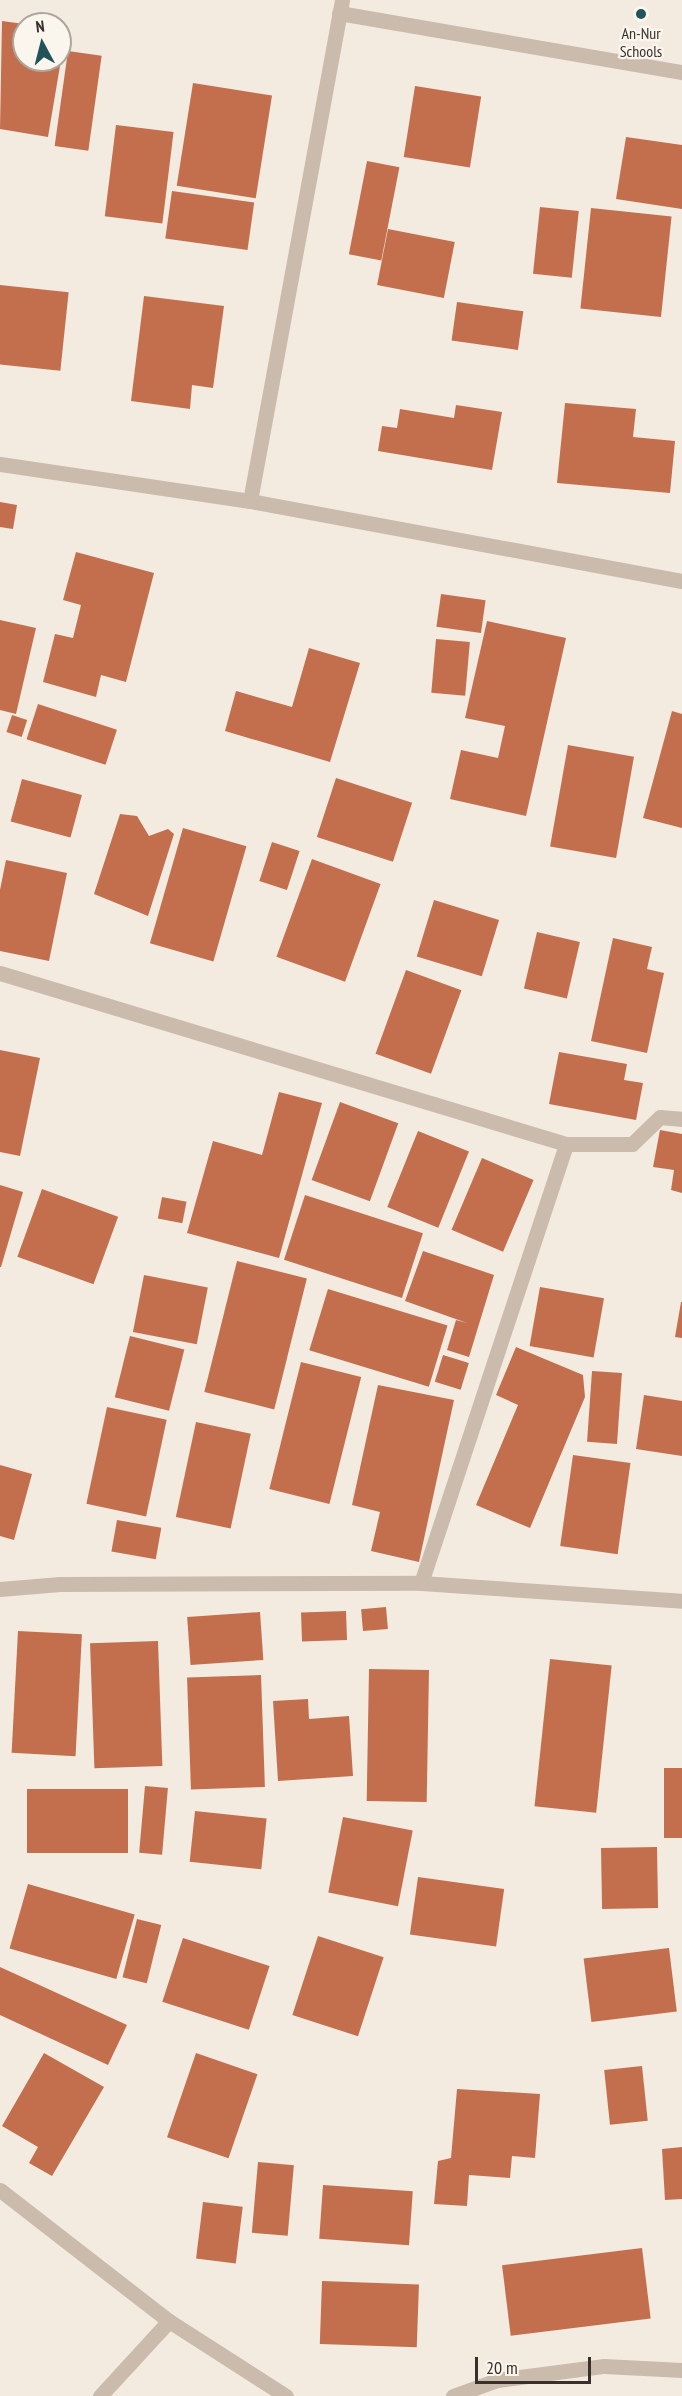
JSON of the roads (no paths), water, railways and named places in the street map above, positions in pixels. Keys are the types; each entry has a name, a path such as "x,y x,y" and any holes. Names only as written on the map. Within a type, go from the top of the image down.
{"street":[{"path":"250,501 341,7 682,72"},
{"path":"0,464 250,501 682,581"},
{"path":"0,974 566,1144 632,1144 660,1117 682,1119"},
{"path":"421,1583 566,1144"},
{"path":"0,1589 60,1584 421,1583 682,1601"},
{"path":"0,2190 168,2321 286,2396"},
{"path":"100,2396 168,2321"},
{"path":"453,2396 497,2380 604,2366 682,2370"}],"place":[{"name":"An-Nur Schools","path":"641,14"}]}
